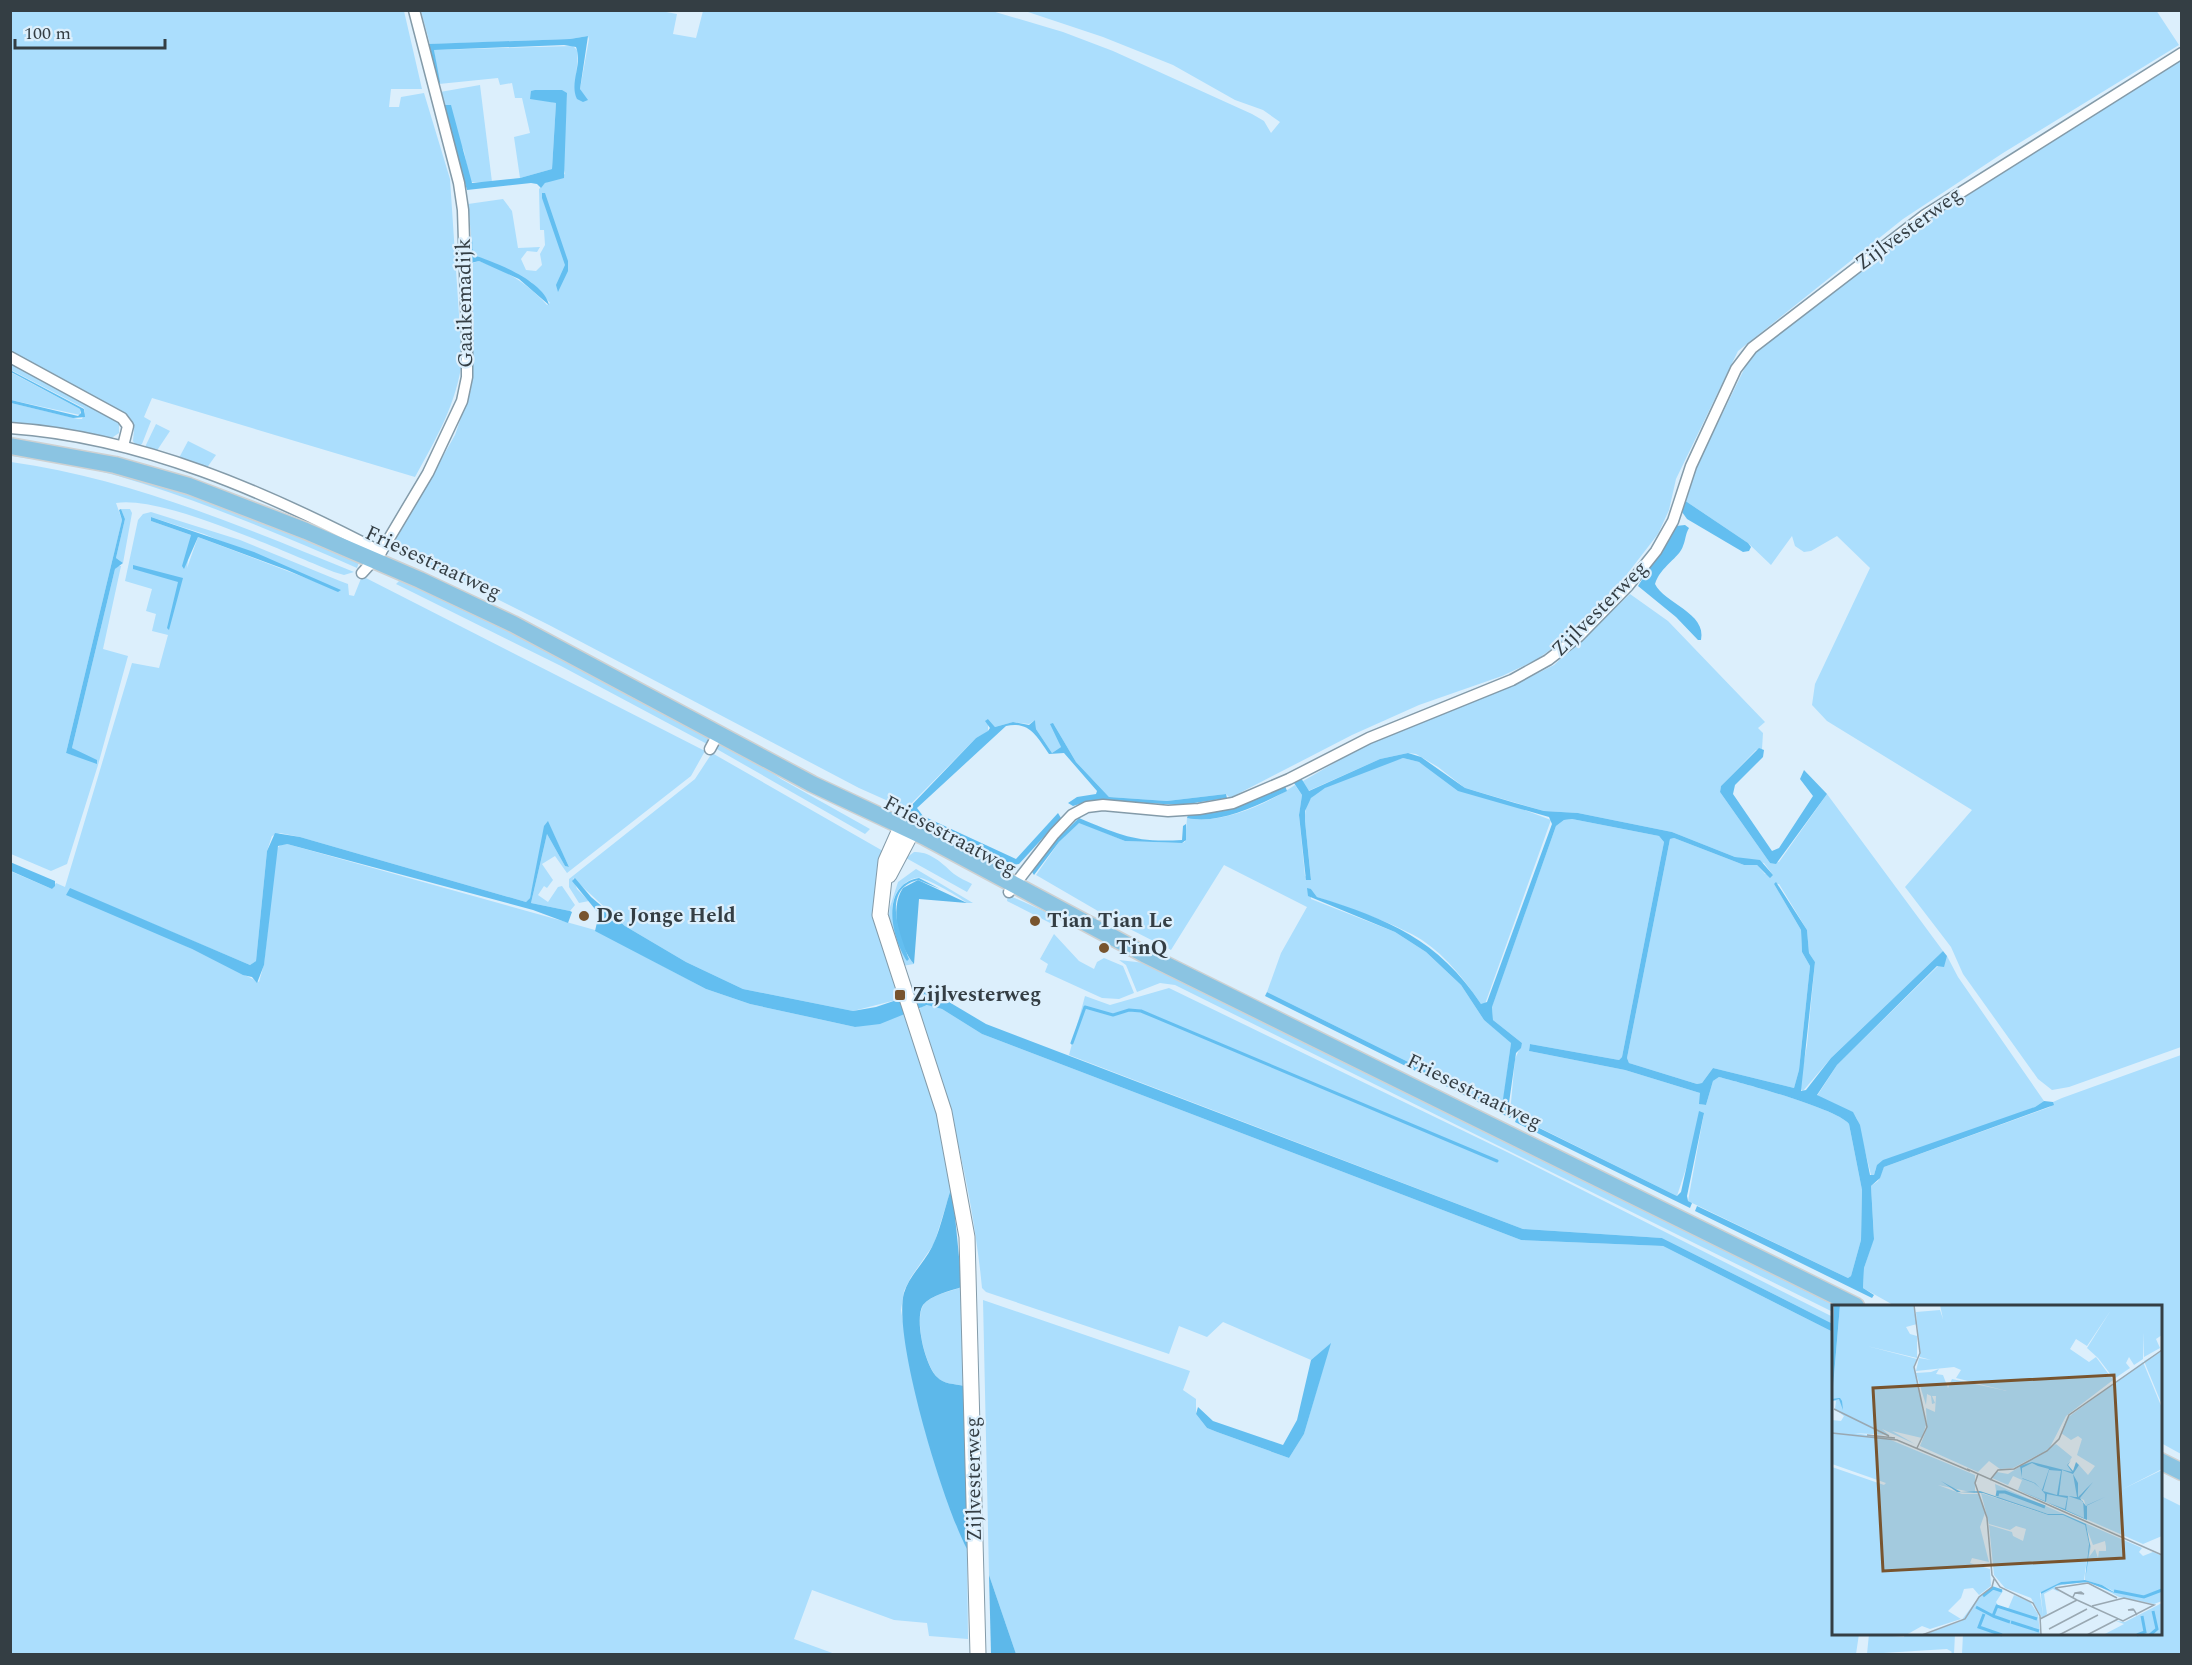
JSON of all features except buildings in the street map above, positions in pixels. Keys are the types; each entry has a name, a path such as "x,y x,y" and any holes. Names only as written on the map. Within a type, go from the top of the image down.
{"main road":[{"name":"Friesestraatweg","path":"10,446 115,465 189,486 377,556 513,624 905,834 1854,1305"},
{"name":"Zijlvesterweg","path":"905,834 886,861 880,907 881,922 945,1112 967,1237 978,1654"},
{"path":"2162,1462 2181,1472"}],"street":[{"name":"Gaaikemadijk","path":"362,573 377,556 428,473 462,401 467,377 463,210 459,183 414,10"},
{"name":"Zijlvesterweg","path":"1012,888 1054,834 1072,815 1087,807 1103,805 1168,811 1199,809 1233,803 1289,779 1369,738 1512,680 1548,660 1579,636 1628,586 1656,551 1673,521 1691,466 1736,369 1752,348 1925,215 2181,53"},
{"path":"10,357 122,417 128,426 123,446"},
{"name":"Friesestraatweg","path":"10,428 123,446 188,466 324,523 377,556"},
{"path":"710,749 718,734"}],"shaded area":[{"path":"2156,10 2179,45 2003,153 1903,219 1738,351 1676,479 1669,510 1658,534 1621,582 1565,639 1536,660 1502,676 1419,705 1352,735 1230,798 1226,794 1167,801 1109,797 1076,762 1053,723 1061,747 1052,753 1036,729 1035,720 1029,724 1013,722 995,727 988,719 988,732 976,738 906,809 859,788 549,625 395,548 395,541 455,435 471,389 473,263 479,261 499,269 532,290 547,305 550,303 531,282 473,255 468,204 503,199 512,211 518,248 540,247 537,252 527,251 521,259 526,270 536,271 542,265 540,254 545,245 544,230 540,230 539,189 545,183 565,174 563,166 567,93 530,97 556,103 552,169 520,178 514,137 530,133 522,98 515,98 512,83 500,85 498,78 439,84 434,50 573,46 578,51 575,94 582,94 580,89 589,39 588,36 570,39 430,44 421,11 661,11 677,14 673,34 696,38 703,11 992,11 1063,32 1113,51 1252,114 1264,121 1271,133 1280,122 1263,110 1235,100 1173,65 1103,37 1025,11"},
{"path":"10,11 404,11 422,89 391,89 389,107 399,107 401,97 424,93 450,179 462,360 456,391 450,406 438,435 415,477 152,398 144,417 151,421 142,444 137,447 133,441 134,430 127,415 11,353"},
{"path":"588,36 580,89 588,100 583,102 577,99 574,87 578,60 576,47 564,45 434,50 440,82 438,84 428,44 570,39"},
{"path":"2181,59 2181,1047 2069,1087 2052,1090 2038,1079 1963,974 1951,947 1905,887 1972,810 1827,721 1812,705 1815,684 1870,568 1837,536 1811,551 1804,552 1795,546 1792,536 1771,565 1748,543 1684,500 1692,476 1752,353 1893,243"},
{"path":"480,85 492,182 470,182 464,151 442,105 440,92"},
{"path":"562,90 567,93 564,178 545,183 541,188 531,183 467,190 442,105 451,105 472,183 520,178 552,169 556,103 530,99 531,91"},
{"path":"542,193 545,193 568,261 568,271 558,292 556,285 565,265 542,198"},
{"path":"470,237 472,238 473,255 529,280 545,296 549,305 519,279 479,261 471,263"},
{"path":"10,362 119,422 119,433 110,439 11,423 11,403 78,419 82,419 85,412 84,408 11,370"},
{"path":"10,370 84,409 85,417 73,418 11,403 11,400 78,416 81,413 80,409"},
{"path":"10,372 80,409 80,415 11,400"},
{"path":"156,424 170,431 156,452 145,447"},
{"path":"188,441 216,455 206,469 179,458"},
{"path":"11,451 57,458 205,497 359,562 357,568 239,518 149,485 92,469 11,456"},
{"path":"11,462 56,470 142,492 227,521 354,572 344,575 334,572 193,516 137,503 116,503 122,520 66,753 98,763 72,748 115,569 118,566 121,566 103,649 128,656 98,765 67,864 51,871 11,854"},
{"path":"1684,500 1748,543 1751,547 1749,551 1743,552 1687,519 1682,512"},
{"path":"121,509 130,509 132,513 123,563 116,558 125,519"},
{"path":"121,509 125,519 116,558 123,563 115,569 72,748 97,760 97,764 66,753 122,520 119,510"},
{"path":"151,512 240,540 348,584 349,595 354,596 362,576 705,751 691,776 567,873 555,856 542,864 553,880 547,888 544,886 538,895 548,902 558,887 562,886 575,905 570,911 531,903 547,834 565,866 569,867 548,822 530,898 526,902 300,837 280,833 272,836 267,851 256,961 250,965 68,888 259,982 264,964 276,849 282,844 287,844 595,930 706,989 750,1004 855,1027 905,1013 931,1084 952,1186 934,1244 904,1291 901,1310 913,1382 927,1437 942,1485 967,1549 968,1639 929,1636 927,1623 894,1620 812,1590 794,1639 835,1654 11,1654 10,871 52,889 56,883 65,887 132,663 159,668 168,635 152,631 156,614 146,611 152,589 125,581 138,520 143,514","holes":["151,517 204,534 340,591 198,537 187,568 191,535 151,521"]},
{"path":"151,517 254,552 341,590 338,592 287,570 198,537 184,569 182,566 191,535 151,521"},
{"path":"1685,525 1689,528 1681,550 1661,572 1655,584 1660,591 1698,623 1701,640 1698,640 1676,617 1638,586 1676,526"},
{"path":"133,565 183,578 169,630 167,628 178,582 133,569"},
{"path":"401,579 470,610 710,738 707,744 561,666 396,584"},
{"path":"1630,594 1668,621 1765,722 1758,728 1763,733 1762,749 1756,750 1721,786 1720,792 1770,863 1779,862 1827,794 1943,951 1831,1058 1803,1091 1799,1088 1807,1045 1815,962 1809,953 1807,930 1779,884 1774,884 1801,930 1802,952 1810,966 1799,1070 1794,1088 1713,1068 1702,1083 1697,1084 1629,1063 1627,1058 1670,839 1674,838 1744,865 1757,865 1765,874 1773,875 1764,863 1735,857 1672,832 1578,813 1544,811 1465,788 1438,767 1416,754 1408,753 1380,759 1308,791 1303,785 1303,781 1369,743 1512,686 1554,665"},
{"path":"988,719 995,727 1013,722 1029,725 1035,720 1036,729 1052,753 1061,747 1050,724 1053,723 1076,762 1109,797 1167,801 1226,794 1227,798 1181,805 1093,800 1073,806 1068,803 1077,797 1096,794 1097,791 1064,753 1049,754 1027,728 1006,726 917,808 923,816 1016,859 1058,813 1061,818 1019,864 1013,865 906,811 976,738 988,731 990,728 985,721"},
{"path":"719,743 750,757 781,779 870,829 865,834 715,748"},
{"path":"1759,748 1764,750 1763,757 1735,785 1733,794 1772,851 1779,848 1813,796 1800,779 1804,770 1827,794 1776,864 1770,863 1720,792 1721,786"},
{"path":"712,753 883,851 874,905 900,999 853,1011 743,989 686,962 625,926 573,878 577,889 589,901 579,903 569,887 569,879 695,779"},
{"path":"1408,753 1421,757 1465,788 1544,811 1578,813 1672,832 1735,857 1760,860 1773,875 1770,878 1757,865 1744,865 1674,838 1670,839 1627,1058 1629,1063 1697,1084 1702,1083 1713,1068 1794,1088 1799,1070 1810,966 1802,952 1801,930 1774,884 1776,882 1807,930 1809,953 1815,962 1801,1091 1806,1090 1831,1058 1943,951 1947,956 1944,967 1937,966 1837,1065 1817,1095 1853,1112 1860,1125 1870,1175 1874,1175 1877,1165 1883,1160 2035,1107 2044,1101 2053,1102 2054,1105 1884,1167 1880,1178 1871,1186 1874,1239 1864,1268 1863,1288 1874,1295 1872,1298 1695,1211 1697,1206 1848,1278 1851,1276 1861,1240 1862,1190 1849,1124 1809,1104 1719,1077 1713,1081 1706,1105 1699,1104 1700,1093 1625,1070 1529,1051 1530,1044 1619,1060 1622,1057 1664,842 1659,836 1572,819 1564,820 1556,826 1492,1007 1493,1020 1522,1043 1516,1053 1508,1110 1512,1114 1510,1118 1265,996 1267,992 1499,1107 1502,1106 1511,1043 1484,1020 1461,985 1426,952 1395,932 1308,896 1307,888 1311,889 1317,897 1367,914 1410,935 1448,963 1481,1004 1487,1002 1552,824 1549,817 1458,791 1419,762 1403,758 1325,788 1311,798 1305,811 1311,880 1306,880 1299,815 1302,795 1294,783 1301,778 1309,791 1380,759"},
{"path":"1403,758 1419,762 1450,782 1551,820 1485,1004 1481,1004 1453,967 1427,943 1395,926 1317,897 1311,889 1311,899 1395,932 1426,952 1461,985 1484,1020 1508,1039 1511,1043 1503,1102 1499,1107 1267,992 1281,953 1307,907 1224,865 1171,950 1122,925 1036,875 1059,842 1079,822 1125,841 1182,843 1185,842 1187,818 1229,816 1258,806 1295,785 1302,795 1299,815 1305,876 1311,879 1305,812 1311,798 1340,780"},
{"path":"1285,786 1287,791 1238,812 1212,819 1187,818 1188,815 1238,806"},
{"path":"1079,818 1129,837 1166,841 1182,840 1183,826 1186,824 1186,840 1182,843 1125,841 1079,823 1059,842 1034,875 1032,872 1052,844"},
{"path":"1572,819 1659,836 1664,842 1622,1057 1619,1060 1530,1044 1529,1051 1625,1070 1700,1093 1700,1104 1706,1105 1713,1081 1719,1077 1788,1097 1841,1118 1849,1124 1862,1190 1861,1240 1851,1276 1848,1278 1688,1201 1704,1113 1677,1196 1510,1113 1515,1059 1522,1043 1493,1020 1492,1006 1556,826 1564,820"},
{"path":"548,821 569,867 565,866 547,834 531,903 572,912 568,923 533,910 287,844 278,846 264,965 257,983 252,977 243,975 192,949 66,895 70,888 250,965 256,961 267,851 275,833 300,837 526,902 530,898 544,826"},
{"path":"914,852 932,856 956,875 972,884 967,892 906,858"},
{"path":"10,862 55,881 55,886 52,889 11,871"},
{"path":"916,869 973,903 967,903 921,878 912,879 904,884 897,892 892,913 897,936 914,964 902,966 888,923 890,907 898,882"},
{"path":"575,878 591,897 625,926 686,962 743,989 853,1011 876,1007 923,991 949,1002 986,1024 1523,1229 1662,1238 1832,1323 1832,1331 1663,1246 1521,1240 982,1034 942,1009 927,1005 880,1024 855,1027 750,1004 706,989 595,931 599,914 572,881"},
{"path":"919,878 940,889 918,880 906,885 899,893 896,914 909,959 907,961 897,939 892,913 898,891 906,883"},
{"path":"918,880 967,903 919,899 914,964 900,938 896,917 903,888"},
{"path":"1008,895 1055,916 1057,921 1054,925 1007,901"},
{"path":"1054,934 1079,961 1094,969 1097,962 1104,958 1123,966 1134,993 1119,999 1102,998 1045,972 1048,964 1040,959"},
{"path":"1947,956 1958,977 2044,1101 2035,1107 1876,1168 1874,1175 1871,1175 1857,1119 1853,1113 1817,1096 1837,1065 1938,966 1943,964"},
{"path":"1119,960 1153,964 1842,1305 1832,1305 1832,1312 1175,985 1160,983 1137,992 1126,965"},
{"path":"1169,988 1507,1152 1832,1316 1832,1323 1662,1238 1523,1229 1069,1055 1085,996 1110,1005"},
{"path":"928,1005 942,1009 982,1034 1521,1240 1663,1246 1832,1331 1832,1635 1859,1635 1856,1654 1016,1654 989,1575 983,1300 1190,1371 1183,1390 1196,1399 1196,1414 1207,1428 1289,1458 1304,1434 1330,1344 1311,1360 1223,1322 1207,1337 1179,1326 1169,1354 986,1292 982,1288 973,1218 959,1148 941,1080 918,1013 921,1007"},
{"path":"2181,1055 2181,1454 2162,1444 2162,1305 1893,1305 1863,1288 1864,1268 1874,1237 1871,1186 1878,1181 1884,1167 2050,1107 2053,1102"},
{"path":"1699,1111 1704,1113 1687,1196 1688,1201 1692,1203 1690,1208 1515,1122 1517,1117 1677,1196 1681,1192"},
{"path":"952,1186 962,1287 941,1294 923,1305 920,1331 928,1363 937,1377 942,1381 964,1386 967,1549 946,1497 922,1421 906,1346 902,1315 906,1287 935,1241"},
{"path":"962,1287 964,1386 946,1382 937,1377 928,1362 920,1327 922,1308 926,1302"},
{"path":"1331,1343 1304,1434 1289,1458 1207,1428 1196,1414 1198,1407 1213,1421 1283,1445 1297,1420 1311,1360"},
{"path":"2162,1496 2181,1506 2181,1654 1962,1654 1963,1635 2162,1635"},
{"path":"989,1575 1016,1654 991,1654"},
{"path":"1869,1635 1904,1637 1905,1635 1955,1635 1954,1654 1950,1654 1952,1652 1947,1649 1867,1654"}],"waterway":[{"path":"1072,1043 1085,1007 1113,1015 1129,1010 1141,1011 1497,1161"}],"place":[{"name":"De Jonge Held","path":"584,916"},
{"name":"Tian Tian Le","path":"1035,921"},
{"name":"TinQ","path":"1104,948"},
{"name":"Zijlvesterweg","path":"900,995"}]}
